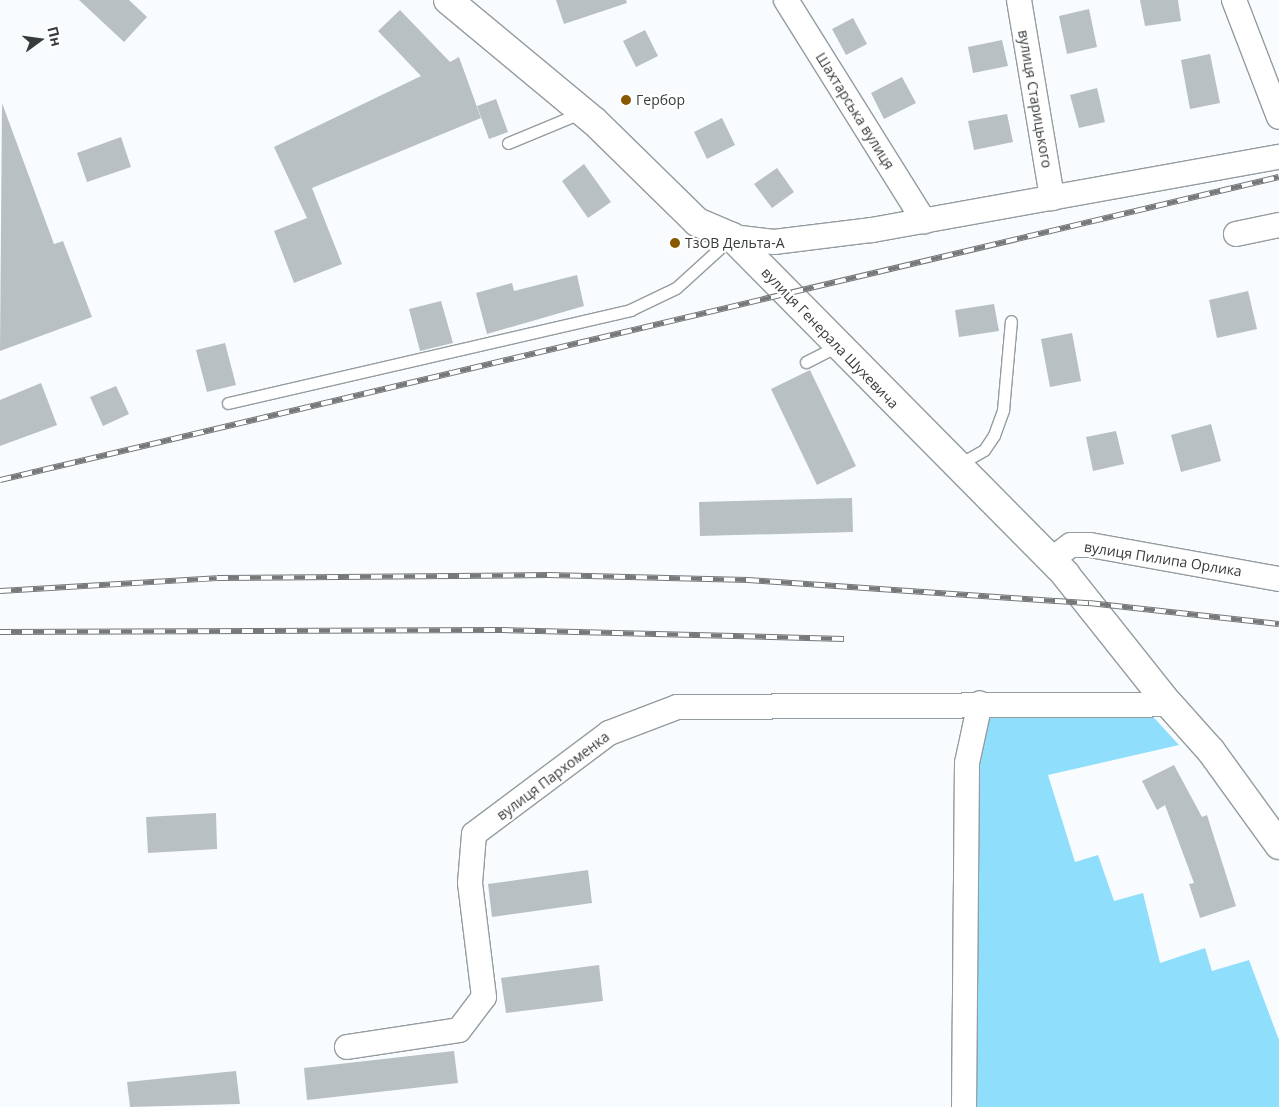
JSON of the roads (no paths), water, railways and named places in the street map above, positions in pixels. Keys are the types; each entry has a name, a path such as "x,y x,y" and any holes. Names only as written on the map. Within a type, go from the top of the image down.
{"street":[{"name":"вулиця Генерала Шухевича","path":"448,0 584,112 697,222 732,236 837,346 1058,567 1168,703 1210,751 1279,845"},
{"name":"Шахтарська вулиця","path":"786,0 924,221"},
{"name":"вулиця Старицького","path":"1018,0 1052,198"},
{"path":"1234,0 1279,118"},
{"path":"732,236 774,242 924,221 1279,157"},
{"path":"1236,234 1279,225"},
{"name":"вулиця Пилипа Орлика","path":"1058,567 1071,545 1090,545 1279,579"},
{"path":"964,1107 967,764 980,703"},
{"name":"вулиця Пархоменка","path":"347,1047 459,1030 484,997 470,883 474,834 609,733 677,707 980,703 1168,703"}],"lane":[{"path":"508,143 584,112"},
{"path":"228,403 630,310 676,288 732,236"},
{"path":"957,466 984,450 994,435 1003,410 1011,320"},
{"path":"806,362 837,346"}],"railway":[{"path":"0,480 1279,177"},
{"path":"0,591 217,578 548,575 748,580 1089,603 1279,624"},
{"path":"0,632 502,630 844,639"}],"place":[{"name":"Гербор","path":"626,100"},
{"name":"ТзОВ Дельта-А","path":"675,243"}]}
